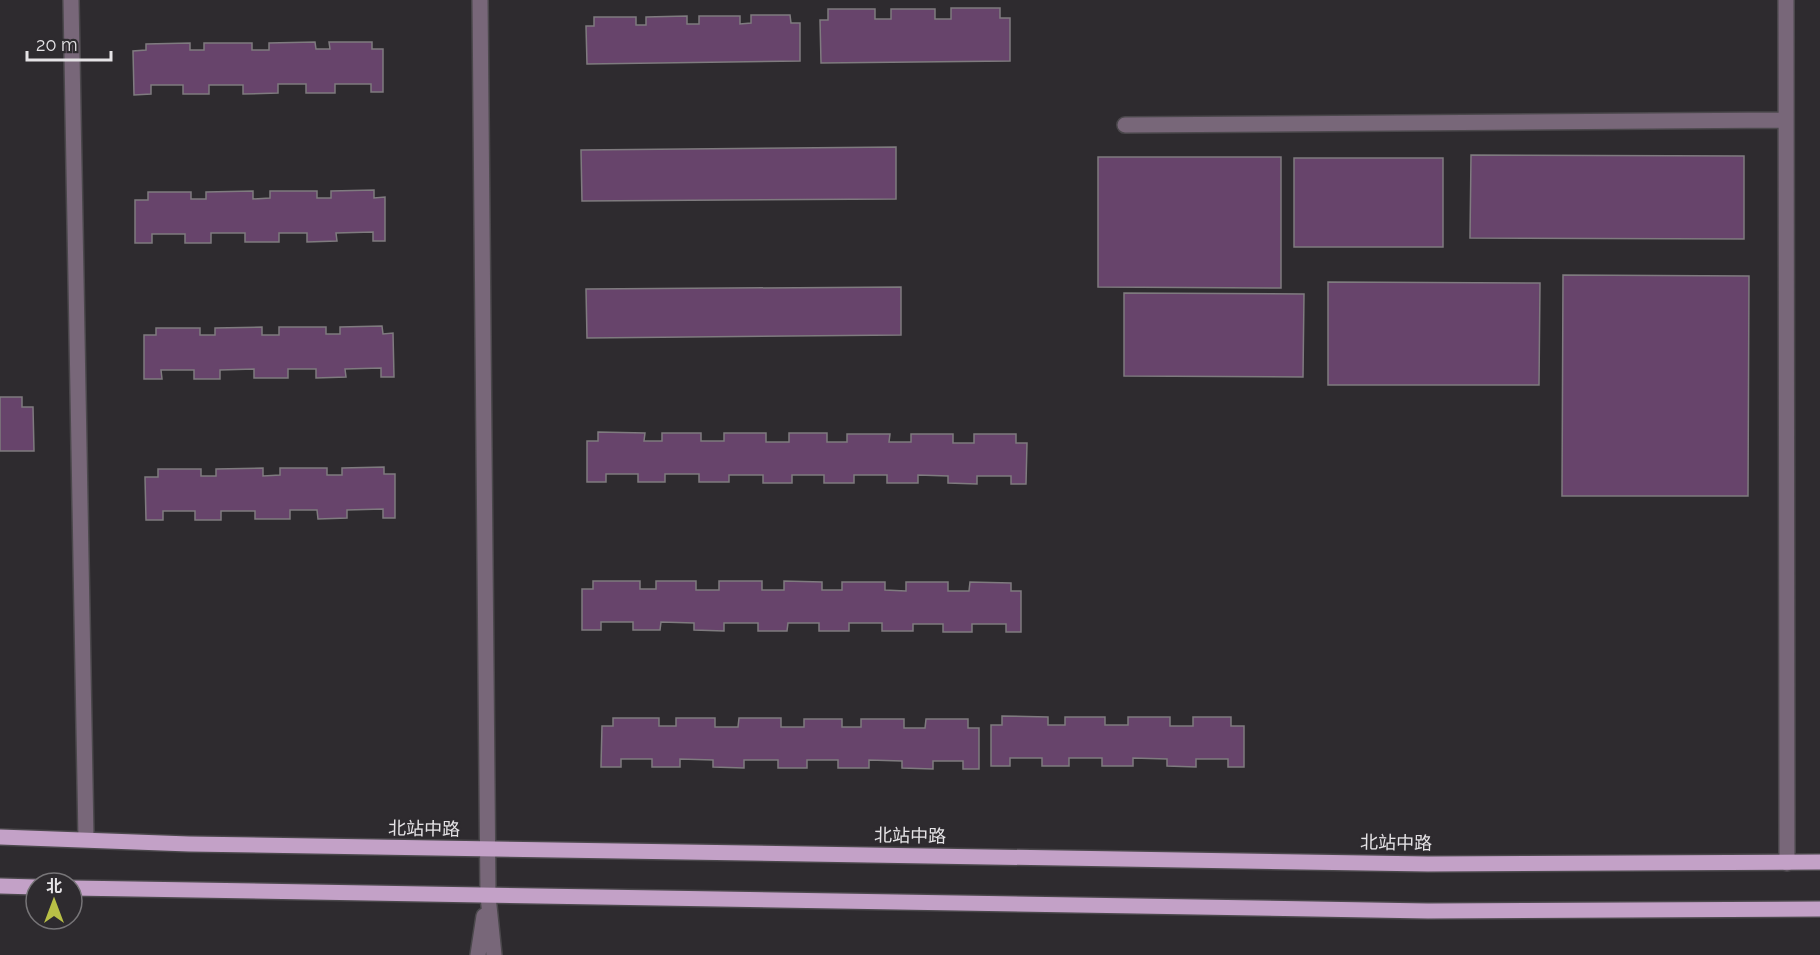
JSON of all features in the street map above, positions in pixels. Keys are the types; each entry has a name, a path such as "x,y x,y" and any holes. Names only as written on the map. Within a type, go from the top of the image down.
{"main road":[{"name":"北站中路","path":"0,837 201,845 1428,864 1820,862"},
{"path":"0,886 24,887"},
{"path":"84,888 1428,910 1820,909"}],"street":[{"path":"71,0 86,839"},
{"path":"480,0 488,896 494,955"},
{"path":"1786,0 1787,862"},
{"path":"1125,124 1786,120"},
{"path":"478,955 488,896"}],"building":[{"path":"951,8 1000,8 1000,18 1010,18 1010,61 821,63 820,20 828,20 828,9 875,9 875,19 891,19 891,9 935,9 935,19 951,19"},
{"path":"751,15 790,15 791,23 800,23 800,61 587,64 586,26 594,26 594,17 636,17 636,25 646,25 646,17 687,16 687,24 699,24 699,16 740,16 740,24 751,23"},
{"path":"315,42 316,49 330,49 329,42 372,42 372,49 383,49 383,92 371,92 371,84 335,84 335,93 306,93 306,84 278,84 278,93 243,94 243,85 209,85 209,94 183,94 183,85 151,85 151,94 134,95 133,51 146,50 146,44 190,43 190,50 204,50 204,43 252,43 252,50 269,50 269,43"},
{"path":"896,147 896,199 582,201 581,150"},
{"path":"1471,155 1744,156 1744,239 1470,238"},
{"path":"1098,157 1281,157 1281,288 1098,287"},
{"path":"1294,158 1443,158 1443,247 1294,247"},
{"path":"374,190 374,198 385,197 385,241 373,241 373,232 336,233 337,241 307,242 307,233 279,233 279,242 245,242 245,233 211,233 211,243 185,243 185,234 152,234 152,243 135,243 135,200 148,200 148,192 191,192 191,199 206,199 206,192 253,191 253,199 270,198 270,191 317,191 317,198 331,198 331,191"},
{"path":"1563,275 1749,276 1748,496 1562,496"},
{"path":"1328,282 1540,283 1539,385 1328,385"},
{"path":"901,287 901,335 587,338 586,289"},
{"path":"1124,293 1304,294 1303,377 1124,376"},
{"path":"382,326 383,334 393,333 394,377 381,377 381,368 345,369 346,377 316,378 316,369 288,369 288,378 254,378 254,369 220,370 220,379 194,379 194,370 161,370 162,379 144,379 144,335 156,335 156,328 200,328 200,335 215,335 215,328 262,327 262,335 279,335 279,327 326,327 326,334 340,334 340,327"},
{"path":"0,397 22,397 22,407 33,407 34,451 0,451"},
{"path":"598,432 645,433 644,441 662,441 662,433 701,433 701,441 724,441 724,433 766,433 766,442 789,442 789,433 827,433 827,442 847,442 847,434 890,434 889,442 911,442 911,434 953,434 953,443 974,443 974,434 1016,434 1016,443 1027,443 1026,484 1011,484 1011,476 977,476 977,484 948,483 948,476 918,475 918,483 887,483 887,475 854,475 854,483 824,483 824,475 792,475 792,483 763,483 763,475 729,475 729,482 699,482 699,474 665,474 665,482 638,482 638,474 606,474 606,482 587,482 587,441 598,441"},
{"path":"384,467 384,474 395,474 395,518 383,518 383,509 347,510 347,518 318,519 317,510 290,510 290,519 255,519 255,511 221,511 221,520 195,520 195,511 163,511 163,520 146,520 145,477 158,477 158,469 201,469 201,476 216,476 216,469 263,468 263,476 280,475 280,468 327,468 327,475 342,475 342,468"},
{"path":"593,581 640,581 640,589 656,589 656,581 696,581 696,590 719,590 719,581 762,581 762,590 784,590 784,581 822,582 822,590 842,590 842,582 885,582 885,590 906,591 906,582 948,582 948,591 969,591 970,582 1011,583 1011,591 1021,591 1021,632 1006,632 1006,624 972,624 972,632 943,632 943,624 913,624 913,631 882,631 882,623 849,623 849,631 819,631 819,623 788,623 787,631 758,631 758,623 724,623 724,631 694,630 694,623 661,622 660,630 633,630 633,622 601,622 601,630 582,630 582,589 593,589"},
{"path":"1002,716 1048,717 1048,725 1065,725 1065,717 1105,717 1105,725 1128,725 1128,717 1170,717 1170,726 1193,726 1193,717 1231,717 1231,726 1244,726 1244,767 1228,767 1228,759 1196,759 1196,767 1167,766 1167,759 1133,758 1133,766 1102,766 1102,758 1069,758 1069,766 1042,766 1042,758 1010,758 1010,766 991,766 991,725 1002,725"},
{"path":"613,718 659,718 659,726 676,726 676,718 715,718 715,727 738,727 739,718 781,718 781,727 804,727 804,719 842,719 842,727 861,727 861,719 904,719 904,728 925,728 926,719 968,719 968,728 979,728 979,769 963,769 963,761 933,761 933,769 902,768 902,761 869,760 869,768 838,768 838,760 807,760 807,768 778,768 778,760 744,760 744,768 713,767 713,760 680,759 680,767 652,767 652,759 621,759 621,767 601,767 602,726 613,726"}]}
